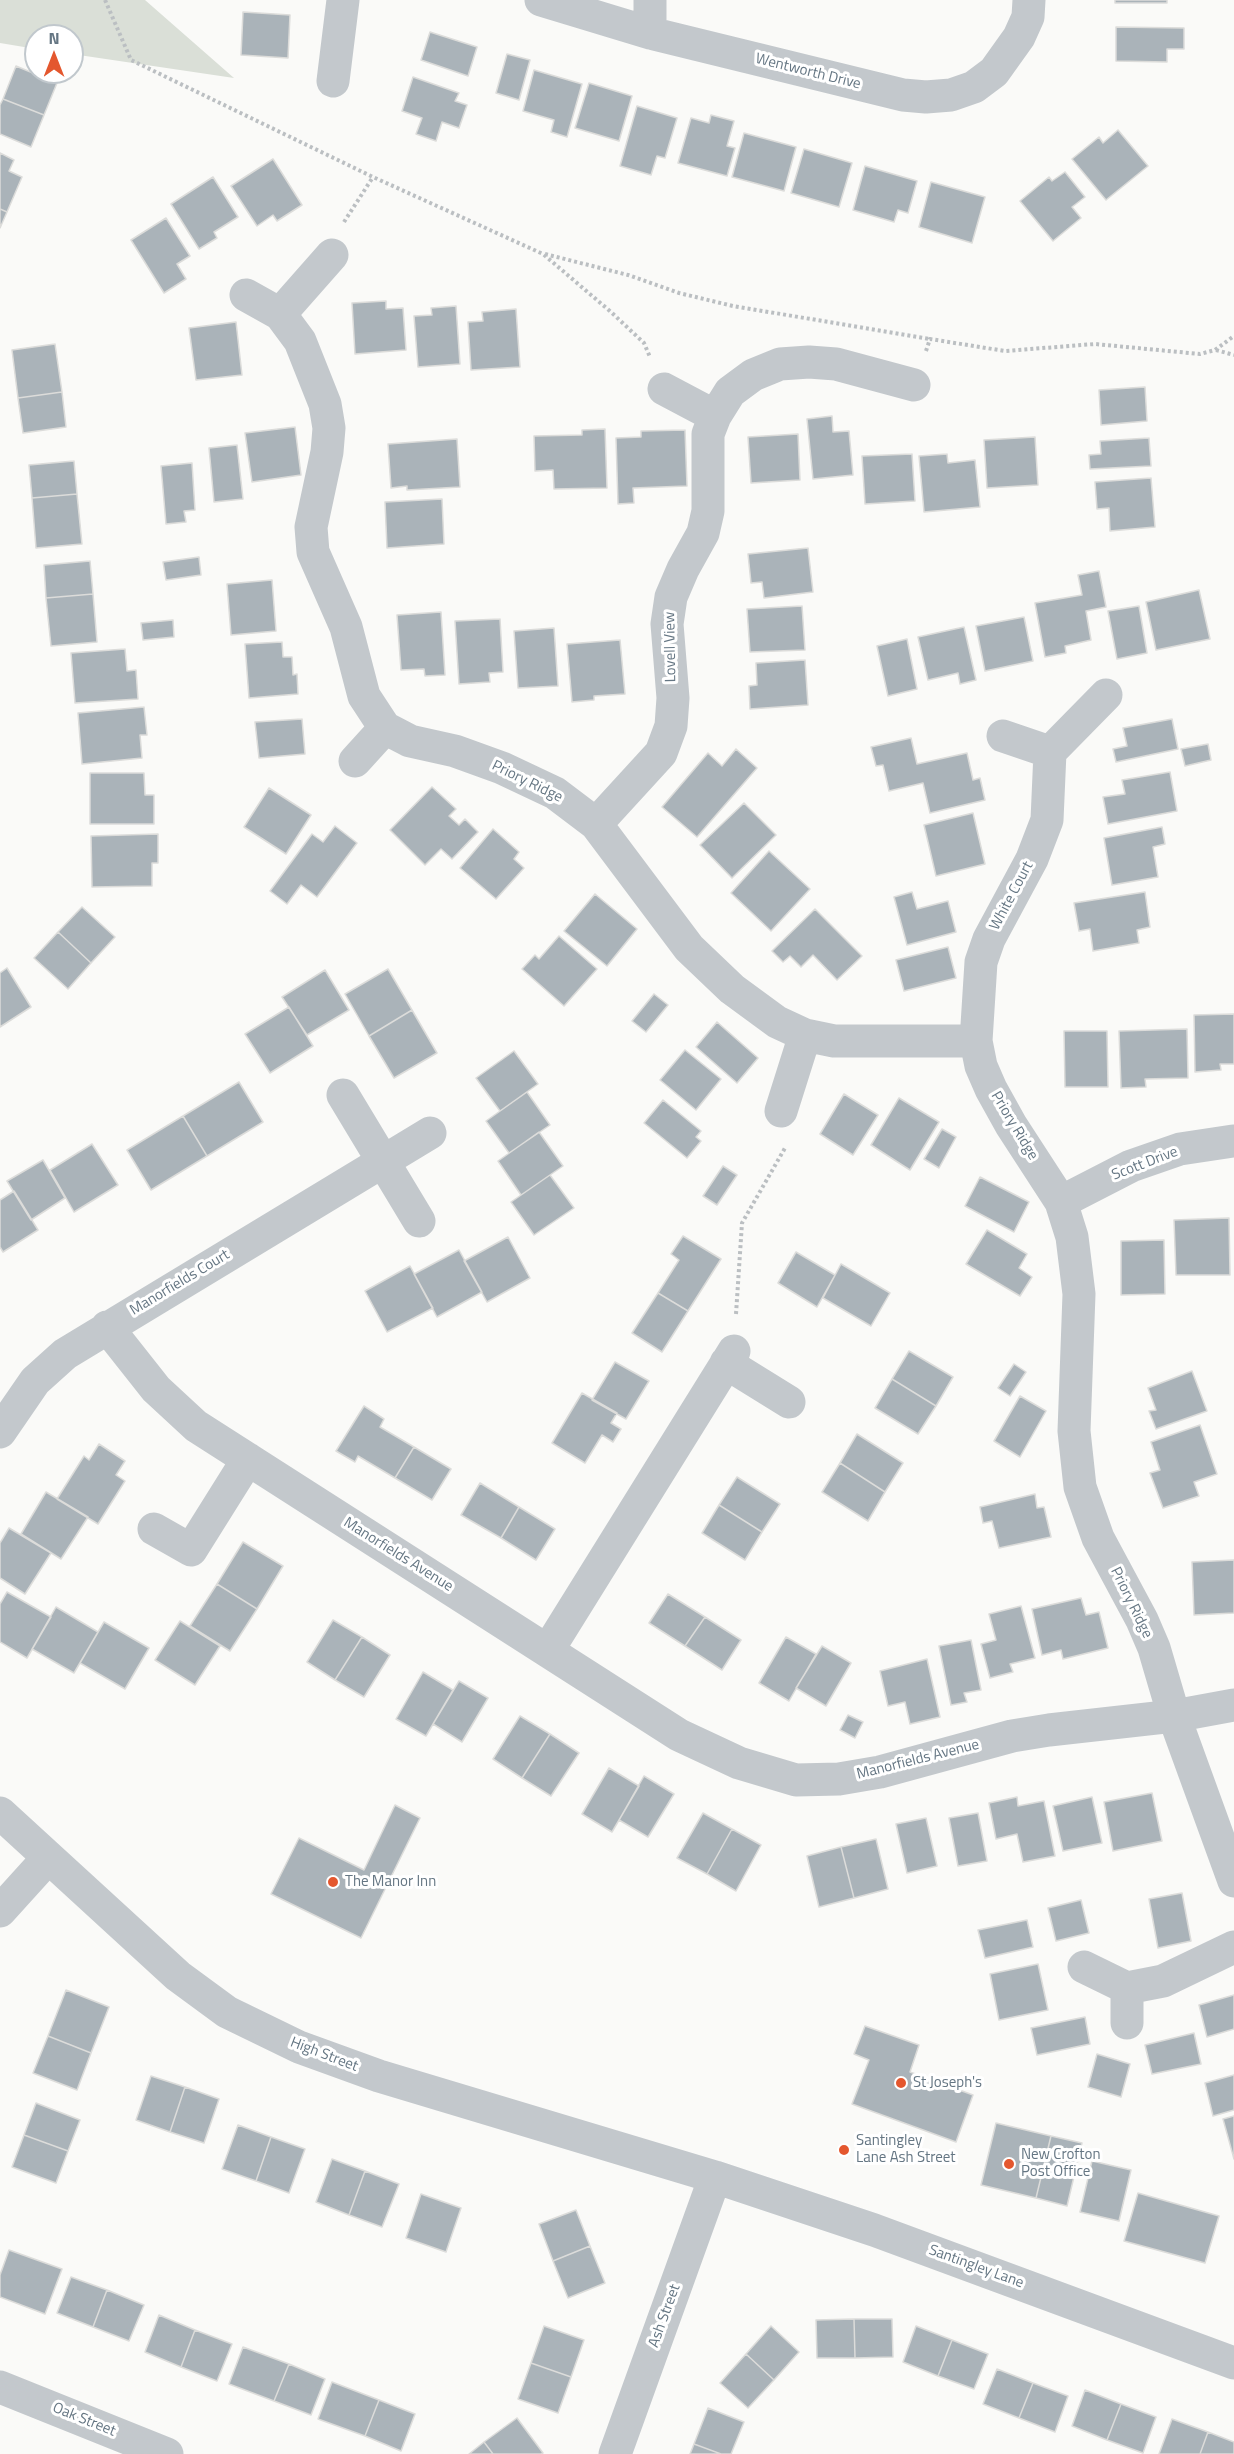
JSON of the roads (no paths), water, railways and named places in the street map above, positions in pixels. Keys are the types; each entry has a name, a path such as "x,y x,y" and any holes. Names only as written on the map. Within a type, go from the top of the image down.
{"street":[{"path":"333,81 343,0"},
{"name":"Wentworth Drive","path":"541,0 650,33 903,95 926,97 951,95 974,87 994,72 1019,37 1028,17 1029,0"},
{"path":"650,0 650,33"},
{"path":"280,314 332,255"},
{"path":"246,295 280,314 300,341 325,404 329,428 327,452 310,527 313,552 346,627 364,696 385,728 355,761"},
{"name":"Lovell View","path":"596,824 661,753 671,726 673,698 668,624 670,606 683,569 703,533 708,511 708,434 715,416 730,392 753,375 780,364 809,362 836,364 914,385"},
{"path":"664,388 715,416"},
{"path":"1003,736 1050,752 1106,695"},
{"name":"Priory Ridge","path":"385,728 410,741 455,751 502,768 555,793 596,824 689,948 732,989 777,1022 805,1035 834,1041 976,1041 981,1066 991,1089 1011,1125 1061,1202 1072,1237 1079,1294 1074,1431 1080,1487 1098,1538 1142,1620 1154,1648 1174,1716 1234,1881"},
{"name":"White Court","path":"976,1041 981,962 988,939 1032,859 1047,820 1050,752"},
{"path":"781,1111 805,1035"},
{"path":"343,1095 419,1221"},
{"name":"Manorfields Court","path":"0,1432 35,1381 65,1354 430,1133"},
{"name":"Scott Drive","path":"1061,1202 1131,1166 1180,1149 1233,1141"},
{"name":"Manorfields Avenue","path":"107,1327 164,1396 196,1426 679,1735 739,1763 796,1780 839,1779 880,1772 1012,1736 1174,1716 1234,1704"},
{"path":"548,1650 730,1357 789,1402"},
{"path":"153,1529 191,1550 248,1460"},
{"name":"High Street","path":"0,1813 178,1976 227,2012 299,2047 379,2076 715,2177"},
{"path":"0,1911 48,1858"},
{"path":"1084,1967 1127,1988 1163,1981 1234,1947"},
{"path":"1127,1988 1127,2023"},
{"name":"Santingley Lane","path":"715,2177 874,2230 1234,2363"},
{"name":"Ash Street","path":"615,2454 715,2177"},
{"name":"Oak Street","path":"0,2387 167,2454"}],"place":[{"name":"The Manor Inn","path":"333,1882"},
{"name":"St Joseph's","path":"901,2083"},
{"name":"Santingley Lane Ash Street","path":"844,2150"},
{"name":"New Crofton Post Office","path":"1009,2164"}]}
